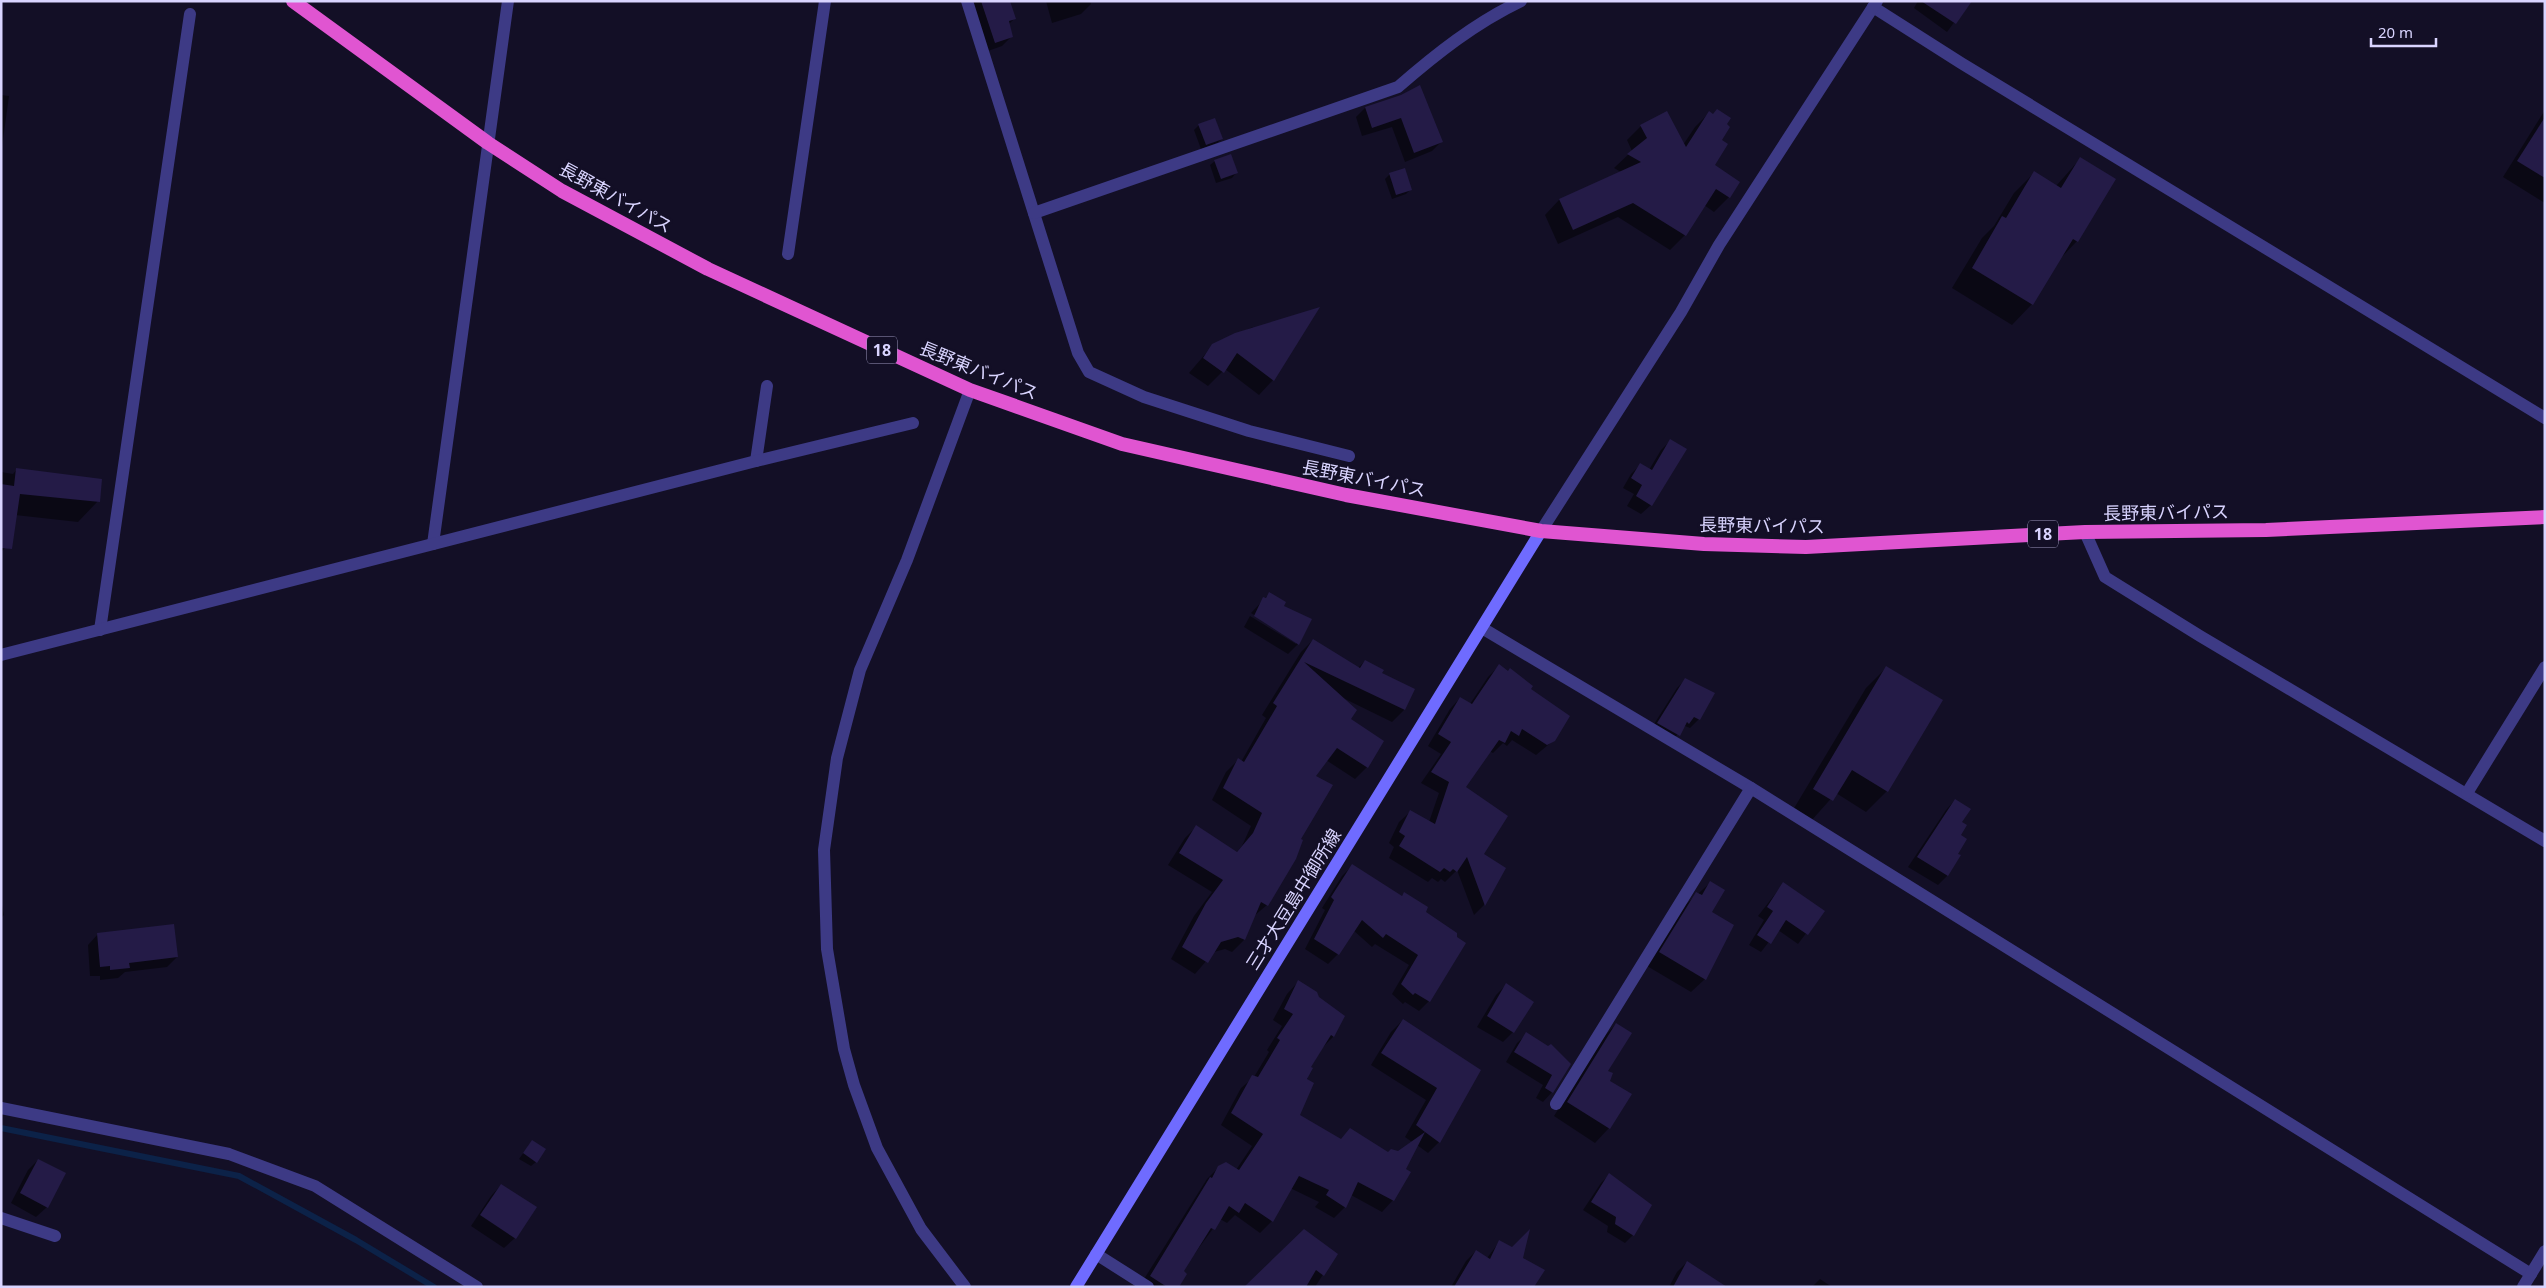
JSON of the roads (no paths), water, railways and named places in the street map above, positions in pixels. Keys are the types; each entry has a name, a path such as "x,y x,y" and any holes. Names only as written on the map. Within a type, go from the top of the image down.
{"highway":[{"name":"長野東バイパス","path":"294,1 488,143 562,190 708,269 970,390 1122,444 1346,495 1541,531 1704,544 1806,547 2085,532 2266,530 2545,517"}],"main road":[{"name":"三才大豆島中御所線","path":"1076,1287 1541,531"}],"street":[{"path":"433,544 508,1"},
{"path":"788,254 825,1"},
{"path":"968,1 1078,353 1088,372 1144,397 1249,431 1349,456"},
{"path":"1034,213 1398,87 1444,47 1503,10 1521,1"},
{"path":"1541,531 1675,321 1719,245 1875,4 1961,63 2545,418"},
{"path":"100,630 190,14"},
{"path":"756,461 767,386"},
{"path":"965,1287 921,1229 877,1148 854,1085 844,1049 827,949 824,850 837,758 860,670 907,560 970,390"},
{"path":"1,655 756,461 913,423"},
{"path":"2085,532 2105,577 2200,636 2545,840"},
{"path":"1482,628 1751,788 2531,1274"},
{"path":"2467,793 2545,667"},
{"path":"1556,1104 1751,788"},
{"path":"1,1108 229,1154 314,1186 477,1287"},
{"path":"1,1218 54,1236"},
{"path":"2523,1287 2545,1251"},
{"path":"1096,1254 1148,1287"}],"waterway":[{"path":"1,1128 239,1176 356,1240 434,1287"}]}
